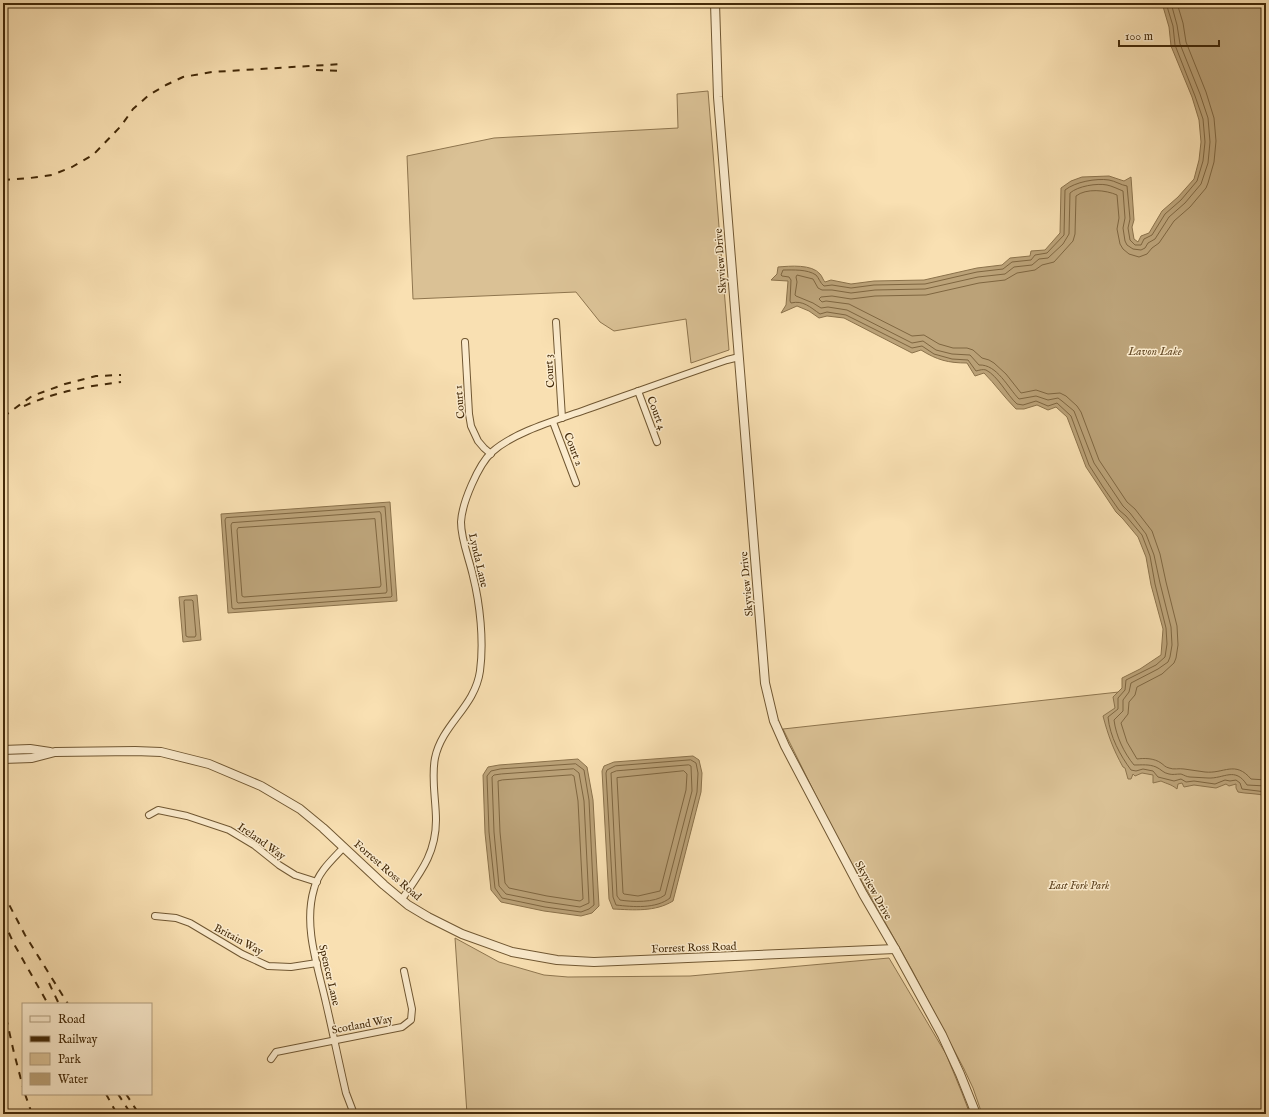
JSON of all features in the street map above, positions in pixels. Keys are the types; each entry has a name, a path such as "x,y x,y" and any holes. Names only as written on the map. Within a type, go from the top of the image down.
{"street":[{"name":"Skyview Drive","path":"715,3 718,97 765,683 768,702 774,721 797,771 954,1058 976,1114"},
{"name":"Court 3","path":"556,322 562,418"},
{"name":"Court 1","path":"465,342 468,407 471,426 478,441 490,454"},
{"name":"Lynda Lane","path":"402,899 425,865 434,842 436,820 434,773 435,757 444,736 468,703 476,688 478,679 481,650 478,601 475,581 463,541 461,523 466,497 478,472 490,454 514,438 562,418 739,357"},
{"name":"Court 4","path":"638,391 657,442"},
{"name":"Court 2","path":"553,422 576,483"},
{"path":"3,750 30,749 55,752"},
{"name":"Forrest Ross Road","path":"3,759 32,758 55,752 124,751 167,754 209,764 247,779 300,809 344,847 384,885 428,917 476,940 512,952 557,960 594,962 895,949"},
{"name":"Ireland Way","path":"149,815 158,810 187,816 229,830 254,845 278,865 295,875 317,882"},
{"name":"Spencer Lane","path":"344,847 323,869 314,888 309,917 312,943 346,1093 354,1114"},
{"name":"Britain Way","path":"155,916 176,918 190,923 242,954 268,966 291,967 317,963"},
{"name":"Scotland Way","path":"271,1059 276,1052 402,1027 411,1020 412,1009 404,971"}],"green space":[{"path":"708,91 729,350 691,363 686,319 614,331 600,322 576,292 413,299 407,156 494,138 678,128 677,94"},
{"name":"East Fork Park","path":"1146,689 1266,750 1266,1114 982,1114 973,1088 964,1069 912,970 832,828 783,729"},
{"path":"455,938 499,962 544,975 568,977 690,976 889,958 946,1054 970,1114 467,1114"}],"water":[{"name":"Lavon Lake","path":"1162,3 1266,3 1266,796 1238,792 1236,784 1229,786 1226,784 1216,788 1194,785 1184,787 1182,783 1178,784 1177,789 1161,781 1153,783 1153,775 1142,773 1135,776 1133,774 1131,779 1128,779 1125,768 1119,760 1111,742 1103,716 1115,708 1113,697 1122,688 1122,678 1140,669 1161,655 1163,629 1151,585 1146,557 1138,537 1116,512 1086,467 1067,417 1056,407 1048,410 1037,405 1024,409 1016,409 984,373 975,376 967,363 943,360 921,350 912,353 844,318 827,316 819,318 809,311 797,306 781,313 786,305 788,281 771,280 777,274 778,267 794,266 806,267 816,271 821,275 825,282 831,280 851,284 874,281 924,280 977,268 1002,265 1010,258 1030,256 1031,251 1045,250 1060,233 1061,188 1071,181 1082,177 1109,176 1124,181 1131,177 1134,220 1132,227 1134,239 1138,242 1141,236 1149,233 1162,211 1178,197 1194,179 1199,160 1201,142 1199,120 1192,97 1171,46 1169,27"},
{"path":"390,502 397,601 228,613 221,514"},
{"path":"197,595 201,640 183,642 179,597"},
{"path":"693,756 699,760 702,773 701,792 673,901 666,905 652,909 613,909 609,899 602,771 604,766 614,762"},
{"path":"578,759 587,767 593,800 599,906 592,913 581,916 544,911 501,902 491,890 485,833 483,775 488,767 499,765"}],"railway":[{"path":"3,180 52,175 72,167 93,155 121,126 133,109 149,95 183,77 212,72 342,64"},
{"path":"316,70 342,71"},
{"path":"3,417 32,396 65,384 96,376 121,375"},
{"path":"24,406 72,390 121,382"},
{"path":"3,893 25,935 67,1003"},
{"path":"3,920 14,944 47,1003"},
{"path":"49,983 59,1003"},
{"path":"3,1004 22,1083"},
{"path":"25,1095 32,1114"},
{"path":"107,1095 117,1114"},
{"path":"119,1095 131,1114"},
{"path":"127,1095 139,1114"}]}
